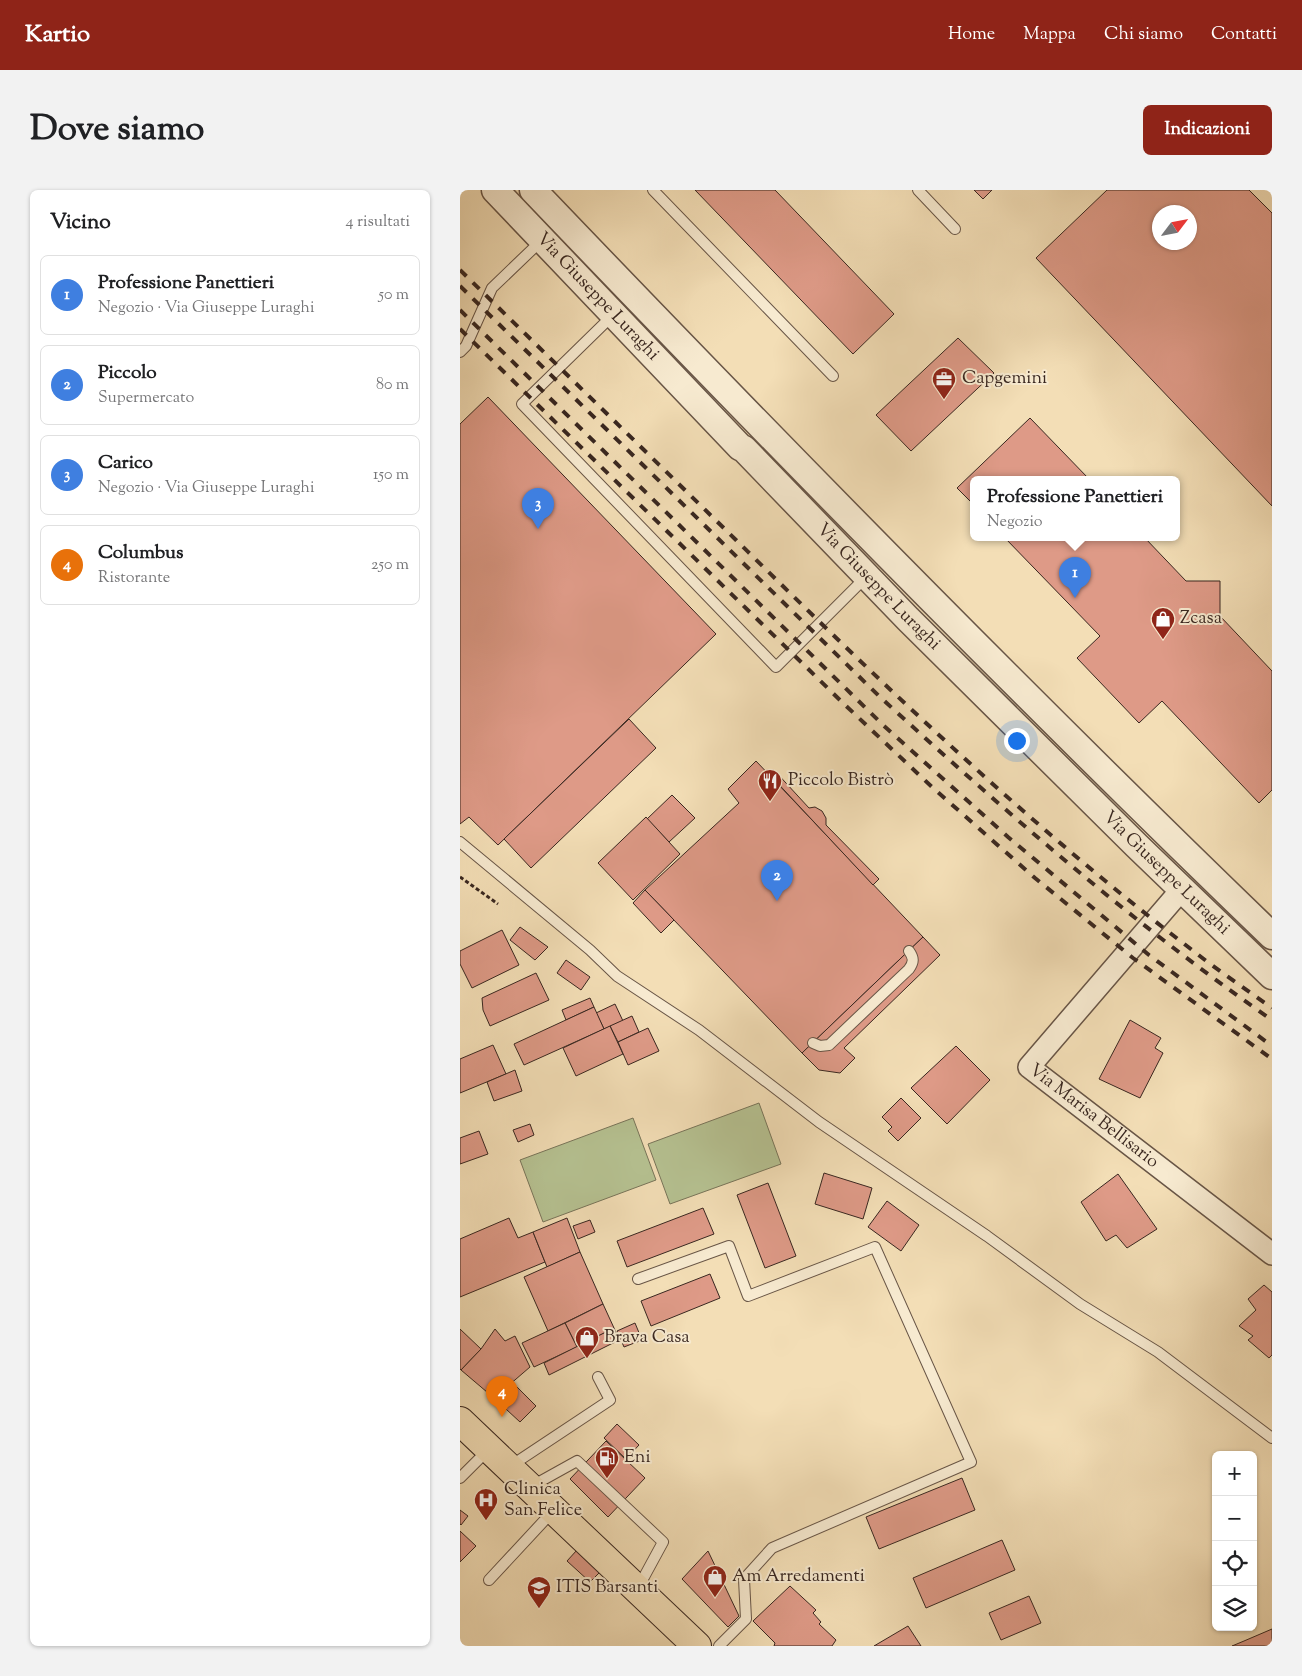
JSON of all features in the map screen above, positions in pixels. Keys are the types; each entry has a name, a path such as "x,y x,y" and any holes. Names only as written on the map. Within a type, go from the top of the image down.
{"main road":[{"path":"460,1421 697,1646"}],"street":[{"name":"Via Giuseppe Luraghi","path":"495,190 740,447 867,576 1137,846 1272,976"},
{"name":"Via Giuseppe Luraghi","path":"533,190 764,430 932,600 1272,936"},
{"name":"Via Marisa Bellisario","path":"1182,888 1029,1067 1272,1254"}],"lane":[{"path":"653,190 833,376"},
{"path":"918,190 955,228"},
{"path":"460,352 466,346 492,288 542,240"},
{"path":"614,314 522,404 769,660 776,667 867,576"},
{"path":"460,842 590,950 617,976 699,1030 819,1122 987,1236 1080,1304 1158,1352 1272,1438"},
{"path":"813,1043 820,1046 829,1046 896,982 913,963 913,957 909,950"},
{"path":"638,1279 729,1246 748,1296 875,1247 971,1462 772,1548 744,1579 746,1619 719,1646"},
{"path":"510,1467 610,1400 598,1377"},
{"path":"460,1478 489,1448"},
{"path":"530,1487 577,1461 663,1542 637,1588"},
{"path":"489,1580 554,1510"}],"path":[{"path":"460,877 498,904"}],"green space":[{"path":"759,1103 781,1164 670,1204 648,1144"},
{"path":"633,1118 656,1180 543,1222 520,1160"}],"building":[{"path":"695,190 775,190 894,314 853,354"},
{"path":"974,190 992,190 983,199"},
{"path":"1107,190 1249,190 1272,213 1272,506 1036,258"},
{"path":"958,338 994,373 911,451 876,415"},
{"path":"488,397 716,634 498,845 469,817 460,824 460,424"},
{"path":"1030,418 1086,476 970,476 970,501 957,488"},
{"path":"1008,541 1148,541 1186,581 1220,581 1220,616 1272,671 1272,790 1259,803 1162,701 1139,723 1077,658 1100,636"},
{"path":"629,719 656,748 531,868 504,839"},
{"path":"756,761 923,937 802,1053 645,890 739,803 728,789"},
{"path":"774,770 809,808 815,807 822,811 826,818 826,825 879,879 873,885 770,775"},
{"path":"672,795 695,818 669,842 647,819"},
{"path":"646,817 680,854 633,900 598,863"},
{"path":"645,890 674,920 661,933 633,903"},
{"path":"520,927 548,947 535,960 510,940"},
{"path":"502,930 519,965 472,988 460,964 460,951"},
{"path":"923,937 940,955 844,1048 855,1058 840,1073 819,1070 802,1053"},
{"path":"566,960 590,977 581,990 557,973"},
{"path":"536,973 549,1000 490,1026 483,1010 482,998"},
{"path":"590,998 594,1007 566,1020 562,1010"},
{"path":"615,1004 623,1021 604,1029 596,1013"},
{"path":"594,1007 604,1029 524,1065 514,1044"},
{"path":"632,1016 639,1032 618,1042 610,1026"},
{"path":"1130,1020 1161,1038 1155,1048 1163,1053 1140,1098 1099,1079"},
{"path":"610,1026 623,1054 576,1076 563,1048"},
{"path":"648,1028 659,1051 628,1065 618,1042"},
{"path":"493,1045 506,1074 460,1093 460,1059"},
{"path":"956,1046 990,1080 947,1124 911,1088"},
{"path":"515,1070 522,1091 494,1101 487,1082"},
{"path":"901,1098 921,1118 898,1141 888,1131 892,1127 882,1117"},
{"path":"530,1124 534,1135 518,1142 513,1130"},
{"path":"479,1131 488,1154 460,1164 460,1138"},
{"path":"824,1173 872,1188 863,1219 815,1204"},
{"path":"1118,1174 1157,1229 1127,1248 1116,1235 1106,1241 1081,1202"},
{"path":"768,1183 796,1256 765,1268 737,1195"},
{"path":"887,1201 919,1225 901,1251 868,1227"},
{"path":"703,1208 714,1234 627,1267 617,1241"},
{"path":"509,1218 518,1238 533,1232 545,1262 460,1297 460,1239"},
{"path":"567,1218 580,1252 547,1267 533,1232"},
{"path":"590,1220 595,1232 578,1239 573,1226"},
{"path":"580,1252 603,1304 548,1331 524,1277"},
{"path":"710,1274 720,1298 651,1326 641,1301"},
{"path":"1264,1285 1272,1292 1272,1355 1269,1358 1248,1340 1253,1336 1239,1326 1256,1310 1248,1299"},
{"path":"603,1304 614,1328 577,1347 565,1323"},
{"path":"565,1323 577,1347 534,1367 522,1343"},
{"path":"635,1323 642,1340 624,1347 617,1331"},
{"path":"614,1328 619,1340 549,1375 544,1363"},
{"path":"460,1329 481,1349 461,1370 460,1369"},
{"path":"495,1329 505,1341 515,1336 530,1367 494,1398 461,1370 481,1349"},
{"path":"512,1382 536,1406 520,1422 494,1398"},
{"path":"617,1424 639,1445 626,1459 604,1438"},
{"name":"Eni","path":"606,1441 645,1478 608,1517 570,1479"},
{"path":"962,1478 975,1510 879,1549 866,1517"},
{"path":"460,1510 468,1516 461,1525 460,1524"},
{"path":"460,1531 476,1546 460,1562"},
{"path":"1002,1540 1015,1570 926,1608 913,1578"},
{"path":"577,1550 600,1572 590,1582 567,1561"},
{"name":"Am Arredamenti","path":"708,1551 739,1616 728,1627 682,1579"},
{"path":"790,1586 816,1610 813,1613 821,1622 819,1624 836,1640 832,1646 774,1646 775,1643 753,1621"},
{"path":"1029,1596 1041,1623 1001,1640 989,1613"},
{"path":"908,1626 921,1646 874,1646"},
{"path":"1272,1629 1272,1646 1232,1646 1244,1641"}],"railway":[{"path":"460,270 847,648 1017,806 1135,905 1205,960 1272,1008"},
{"path":"460,286 880,697 927,740 1022,824 1169,945 1272,1020"},
{"path":"460,310 883,725 1008,837 1149,955 1272,1046"},
{"path":"460,329 844,704 932,787 1035,878 1133,958 1272,1059"}],"place":[{"name":"Capgemini","path":"944,400"},
{"name":"Carico","path":"538,529"},
{"name":"Professione Panettieri","path":"1075,598"},
{"name":"Zcasa","path":"1163,640"},
{"name":"Piccolo Bistrò","path":"770,802"},
{"name":"Piccolo","path":"777,901"},
{"name":"Brava Casa","path":"587,1359"},
{"name":"Columbus","path":"502,1417"},
{"name":"Eni","path":"607,1479"},
{"name":"Clinica San Felice","path":"486,1521"},
{"name":"Am Arredamenti","path":"715,1598"},
{"name":"ITIS Barsanti","path":"539,1609"}]}
